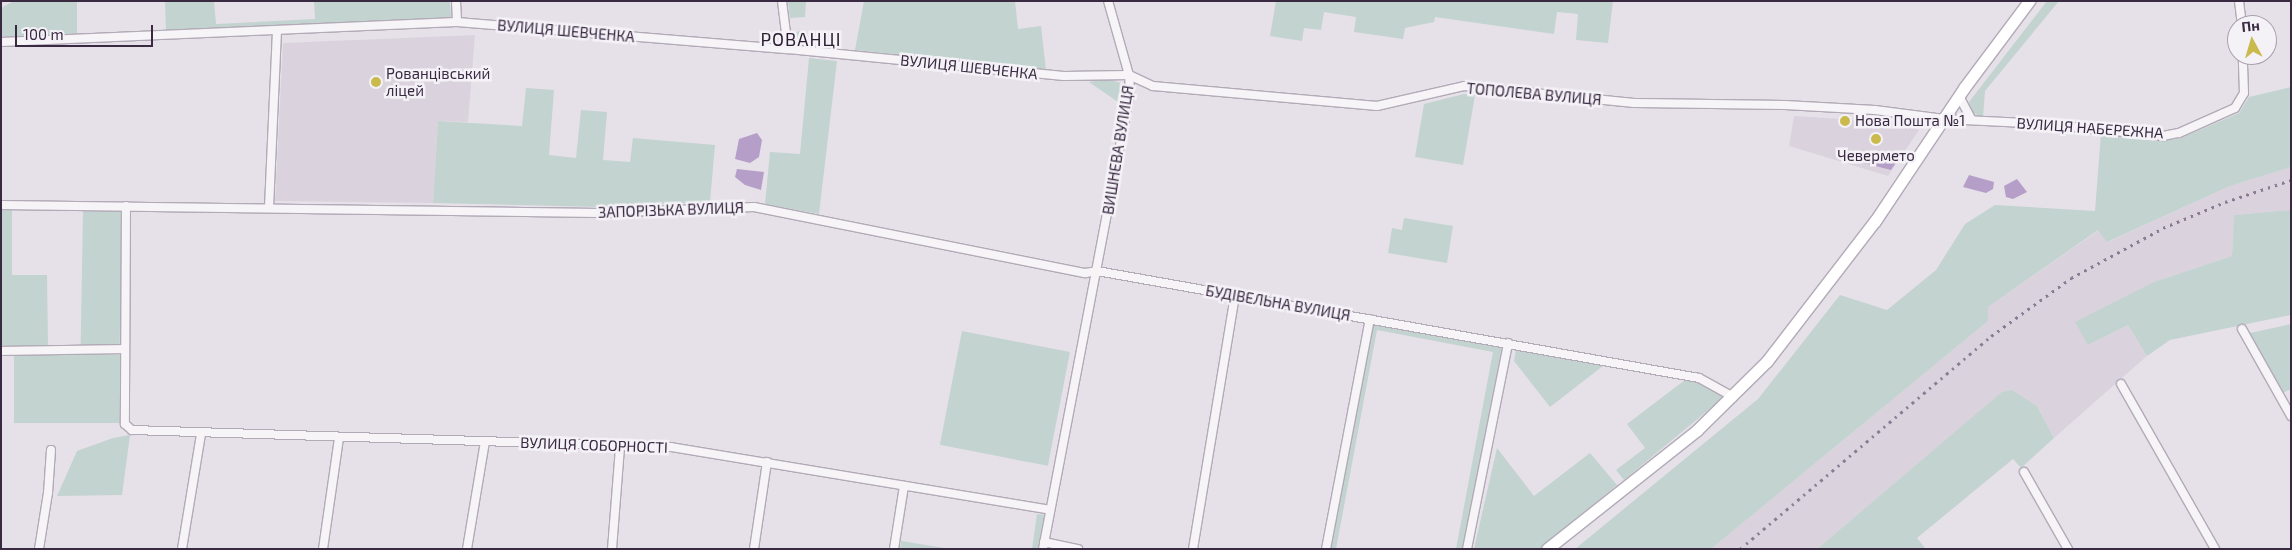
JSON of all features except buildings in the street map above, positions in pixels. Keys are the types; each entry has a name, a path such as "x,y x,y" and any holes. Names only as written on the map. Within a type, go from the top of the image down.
{"main road":[{"path":"1547,549 1697,430 1733,397 1806,313 1875,221 1959,96 2029,1"}],"street":[{"path":"456,1 457,22"},
{"path":"782,1 788,49"},
{"name":"ВИШНЕВА ВУЛИЦЯ","path":"1097,271 1130,92 1129,75 1108,1"},
{"path":"2239,1 2241,15"},
{"name":"ВУЛИЦЯ ШЕВЧЕНКА","path":"1,42 457,22 788,49 1064,76 1129,75"},
{"path":"269,207 276,30"},
{"name":"ВУЛИЦЯ НАБЕРЕЖНА","path":"1944,119 2046,124 2163,136 2180,133 2234,108 2244,93 2243,65"},
{"name":"ТОПОЛЕВА ВУЛИЦЯ","path":"1129,75 1153,86 1377,106 1464,86 1634,103 1785,104 1875,110 1944,119"},
{"path":"1959,96 1972,120"},
{"name":"ЗАПОРІЗЬКА ВУЛИЦЯ","path":"1,205 269,207 600,213 738,206 1085,273 1097,271"},
{"path":"1,351 124,348 126,206"},
{"path":"1078,549 1044,546 1097,271"},
{"name":"БУДІВЕЛЬНА ВУЛИЦЯ","path":"1097,271 1699,378 1733,397"},
{"path":"1193,549 1235,295"},
{"path":"1326,549 1370,319"},
{"path":"2242,329 2291,416"},
{"path":"1467,549 1508,343"},
{"name":"ВУЛИЦЯ СОБОРНОСТІ","path":"124,348 125,424 132,430 201,434 671,447 1050,510"},
{"path":"2121,384 2215,549"},
{"path":"182,549 201,434"},
{"path":"324,549 339,438"},
{"path":"467,549 484,442"},
{"path":"612,549 620,447"},
{"path":"39,549 48,492 51,450"},
{"path":"754,549 767,462"},
{"path":"2024,472 2068,549"},
{"path":"894,549 904,486"}],"shaded area":[{"path":"14,1 77,1 77,34 1,37 1,8"},
{"path":"165,1 214,1 216,24 315,19 314,1 450,1 451,18 166,31"},
{"path":"788,1 806,1 805,17 790,18"},
{"path":"864,1 1015,1 1018,29 1041,26 1046,70 855,50"},
{"path":"1276,1 1613,1 1608,43 1576,40 1578,14 1557,12 1554,34 1435,17 1434,22 1405,28 1403,39 1354,32 1356,17 1324,12 1321,30 1304,28 1302,41 1270,36"},
{"path":"2047,1 2059,1 1985,91 1983,117 1973,113 1969,102"},
{"path":"801,31 806,33 808,38 806,43 801,45 796,43 794,38 796,33"},
{"name":"Рованцівський ліцей","path":"475,35 468,122 438,121 433,203 275,201 283,43"},
{"path":"809,58 837,61 819,214 765,204 770,152 800,154"},
{"path":"1107,79 1121,83 1124,89 1121,104 1089,82"},
{"path":"2291,87 2291,167 2230,186 2107,242 2098,230 1988,307 1988,321 1711,549 1575,549 1758,399 1840,295 1887,310 1936,270 1965,224 1995,205 2095,211 2101,133 2163,140 2179,139 2239,113 2249,97"},
{"path":"526,88 554,90 549,155 576,158 581,110 607,112 603,160 630,162 633,138 715,145 710,202 599,207 433,203 438,121 522,126"},
{"path":"1464,94 1475,95 1463,165 1415,157 1424,104"},
{"path":"1794,116 1905,123 1919,130 1888,176 1789,146"},
{"path":"757,133 762,140 759,157 750,163 735,159 739,139"},
{"path":"1896,156 1898,159 1891,170 1864,163 1864,160 1882,162"},
{"path":"2291,167 2291,210 2234,215 2232,256 2154,282 2088,345 2128,325 2147,356 2054,438 2037,406 2012,390 2003,392 1817,549 1711,549 1988,321 1988,307 2099,230 2108,242 2230,186"},
{"path":"737,169 764,172 761,190 745,185 735,177"},
{"path":"1969,175 1994,182 1993,189 1986,193 1963,187"},
{"path":"2017,179 2027,192 2013,199 2006,197 2004,186"},
{"path":"1,210 12,210 12,275 47,275 48,346 1,347"},
{"path":"2291,210 2291,315 2170,340 2147,356 2128,325 2088,345 2075,322 2154,282 2232,256 2234,215"},
{"path":"83,211 122,212 120,346 81,345"},
{"path":"1404,218 1453,226 1447,263 1388,253 1392,228 1402,230"},
{"path":"1372,323 1502,347 1463,549 1456,549 1493,352 1377,330 1336,549 1329,549"},
{"path":"2291,324 2291,389 2283,393 2250,333"},
{"path":"962,331 1070,352 1048,466 940,445"},
{"path":"1516,350 1603,366 1550,407 1514,361"},
{"path":"14,355 120,355 120,423 14,423"},
{"path":"1685,380 1698,382 1724,397 1624,480 1616,470 1645,448 1627,424"},
{"path":"2012,390 2037,406 2054,438 2021,468 2013,459 1917,538 1925,548 1817,549 2002,392"},
{"path":"130,435 122,495 57,496 77,451 113,438"},
{"path":"1497,448 1534,496 1590,453 1617,485 1540,549 1474,549"},
{"path":"1037,514 1044,515 1038,549 1032,549"},
{"path":"901,541 951,549 900,549"}],"railway":[{"path":"1740,549 1991,336 2071,278 2163,228 2225,202 2291,180"}],"place":[{"name":"Рованцівський ліцей","path":"376,82"},
{"name":"Нова Пошта №1","path":"1845,121"},
{"name":"Чевермето","path":"1876,139"}],"district":[{"name":"РОВАНЦІ","path":"801,39"}]}
